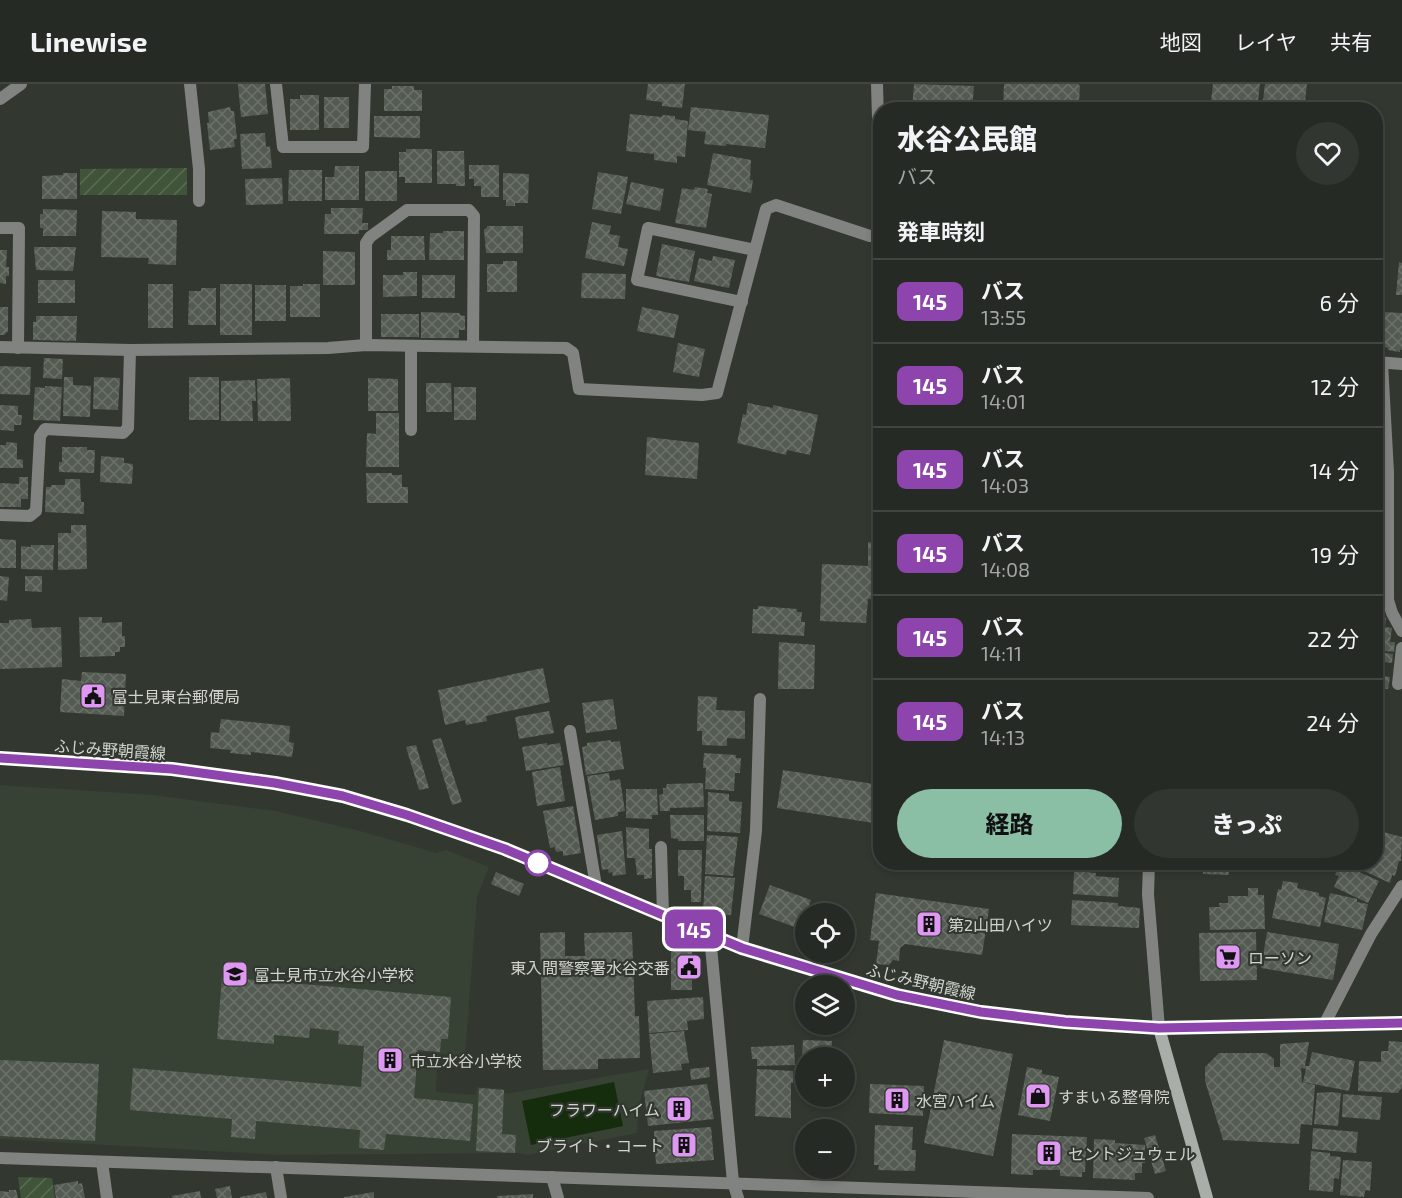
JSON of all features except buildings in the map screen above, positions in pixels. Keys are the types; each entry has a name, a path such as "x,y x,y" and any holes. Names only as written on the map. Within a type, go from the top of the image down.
{"main road":[{"name":"ふじみ野朝霞線","path":"0,758 172,769 275,783 343,796 479,840 596,886 742,948 897,995 981,1012 1065,1022 1159,1028 1402,1023"},
{"path":"1159,1028 1207,1198"}],"street":[{"path":"0,99 21,84"},
{"path":"190,84 200,169 200,201"},
{"path":"276,84 283,147 363,147 364,84"},
{"path":"877,84 878,102"},
{"path":"0,347 130,350 328,348 366,345 566,348 573,353 579,389 702,395 717,393 766,209 776,206 873,236"},
{"path":"366,345 366,243 370,237 407,210 469,210 474,216 473,346"},
{"path":"0,228 19,228 18,348"},
{"path":"742,302 637,280 648,228 755,250"},
{"path":"411,346 411,430"},
{"path":"0,515 30,516 36,511 40,436 45,429 123,432 128,428 130,350"},
{"path":"1383,363 1402,364"},
{"path":"1383,411 1388,472 1389,600 1392,613 1402,631"},
{"path":"1383,599 1389,600"},
{"path":"1398,684 1402,648"},
{"path":"742,948 756,831 760,699"},
{"path":"570,731 596,886"},
{"path":"662,847 663,915"},
{"path":"1149,870 1148,894 1159,1028"},
{"path":"1324,1024 1371,934 1402,886"},
{"path":"710,936 734,1182 738,1198"},
{"path":"0,1158 734,1182 989,1195 1148,1198"},
{"path":"102,1162 107,1198"},
{"path":"276,1167 281,1198"},
{"path":"552,1177 558,1198"}],"shaded area":[{"path":"187,168 187,195 80,195 80,169"},
{"name":"富士見市立水谷小学校","path":"0,785 153,795 276,811 360,831 437,853 446,850 489,867 477,897 465,1056 420,1052 419,1063 437,1065 436,1092 476,1095 477,1087 504,1089 505,1094 649,1069 639,1105 637,1133 528,1155 516,1153 282,1155 0,1139"},
{"path":"614,1082 623,1126 531,1145 522,1101"},
{"path":"18,1177 52,1178 55,1198 21,1198"}],"bus line":[{"name":"145","path":"0,758 172,769 275,783 343,796 407,815 505,849 742,948 897,995 981,1012 1065,1022 1159,1028 1402,1023"}],"place":[{"name":"富士見東台郵便局","path":"93,696"},
{"name":"第2山田ハイツ","path":"929,924"},
{"name":"ローソン","path":"1228,957"},
{"name":"東入間警察署水谷交番","path":"689,967"},
{"name":"富士見市立水谷小学校","path":"235,974"},
{"name":"市立水谷小学校","path":"390,1060"},
{"name":"すまいる整骨院","path":"1038,1096"},
{"name":"水宮ハイム","path":"897,1100"},
{"name":"フラワーハイム","path":"679,1109"},
{"name":"ブライト・コート","path":"684,1145"},
{"name":"セントジュウェル","path":"1049,1153"}]}
